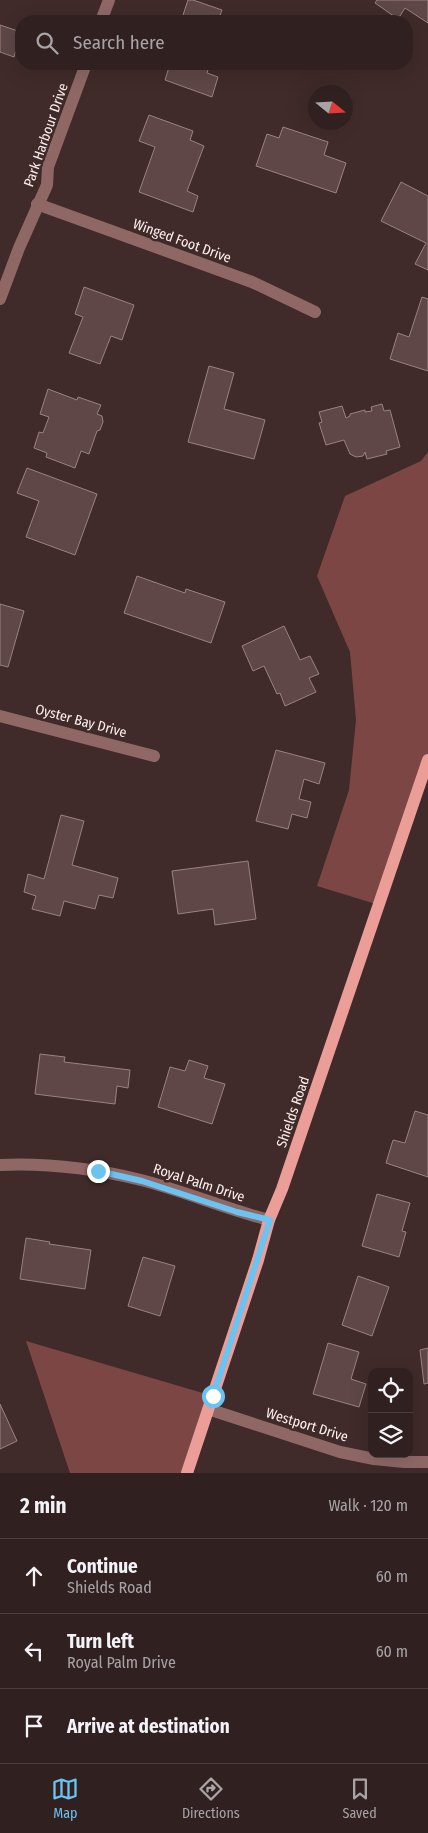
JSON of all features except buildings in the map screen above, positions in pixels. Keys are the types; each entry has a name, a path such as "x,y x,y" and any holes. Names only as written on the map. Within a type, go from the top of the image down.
{"main road":[{"name":"Shields Road","path":"187,1473 270,1220 428,760"}],"street":[{"path":"103,15 109,0"},
{"name":"Park Harbour Drive","path":"0,299 37,204 47,185 48,166 84,70"},
{"name":"Winged Foot Drive","path":"37,204 252,282 315,312"},
{"name":"Oyster Bay Drive","path":"0,716 154,756"},
{"name":"Royal Palm Drive","path":"0,1165 56,1166 98,1171 142,1181 237,1212 270,1220"},
{"name":"Westport Drive","path":"208,1409 340,1452 374,1460 428,1462"}],"shaded area":[{"path":"428,452 428,760 379,905 317,886 349,790 356,720 350,652 317,576 345,496 421,461"},
{"path":"26,1341 213,1396 187,1473 70,1473"}],"route":[{"path":"98,1171 142,1181 237,1212 270,1220 213,1396"}]}
